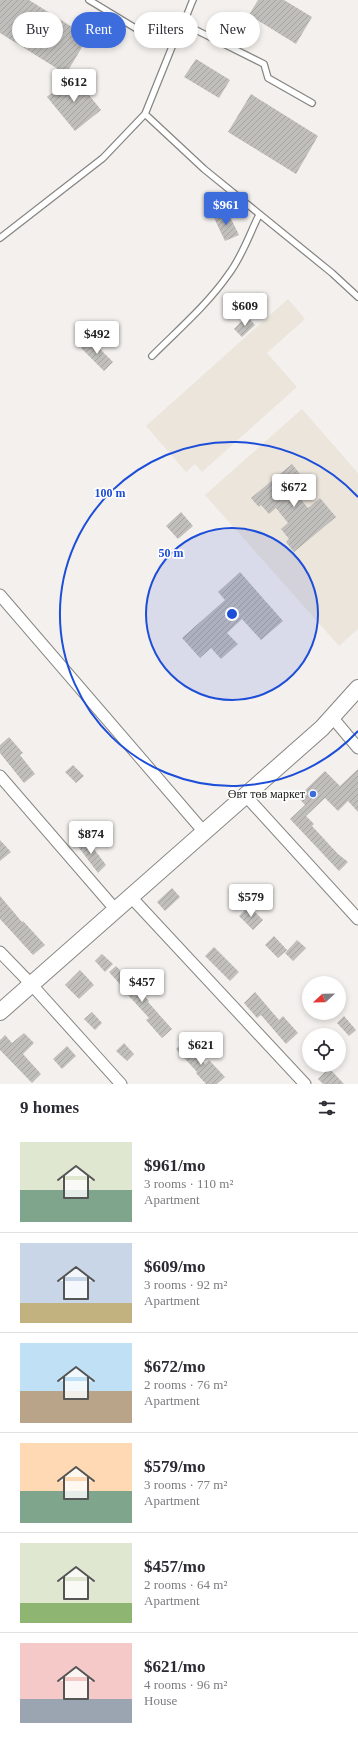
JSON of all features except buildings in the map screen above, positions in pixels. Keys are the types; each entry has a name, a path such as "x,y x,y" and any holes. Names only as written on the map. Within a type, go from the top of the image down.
{"main road":[{"path":"0,1012 322,728 358,688"}],"street":[{"path":"0,595 204,832"},
{"path":"332,717 358,748"},
{"path":"0,776 115,909"},
{"path":"245,795 358,919"},
{"path":"130,896 305,1084"},
{"path":"0,952 31,984 121,1084"}],"lane":[{"path":"89,0 134,27"},
{"path":"187,12 193,0"},
{"path":"198,31 264,64 268,78 312,103"},
{"path":"0,238 103,158 145,114 172,48"},
{"path":"145,114 204,169 332,273 358,297"},
{"path":"152,356 213,294 229,275 259,214"}],"shaded area":[{"path":"288,299 305,319 267,353 297,387 202,472 195,464 186,472 146,426"},
{"path":"302,409 358,473 358,629 339,646 205,495"}],"place":[{"name":"Өвт төв маркет","path":"313,794"}]}
